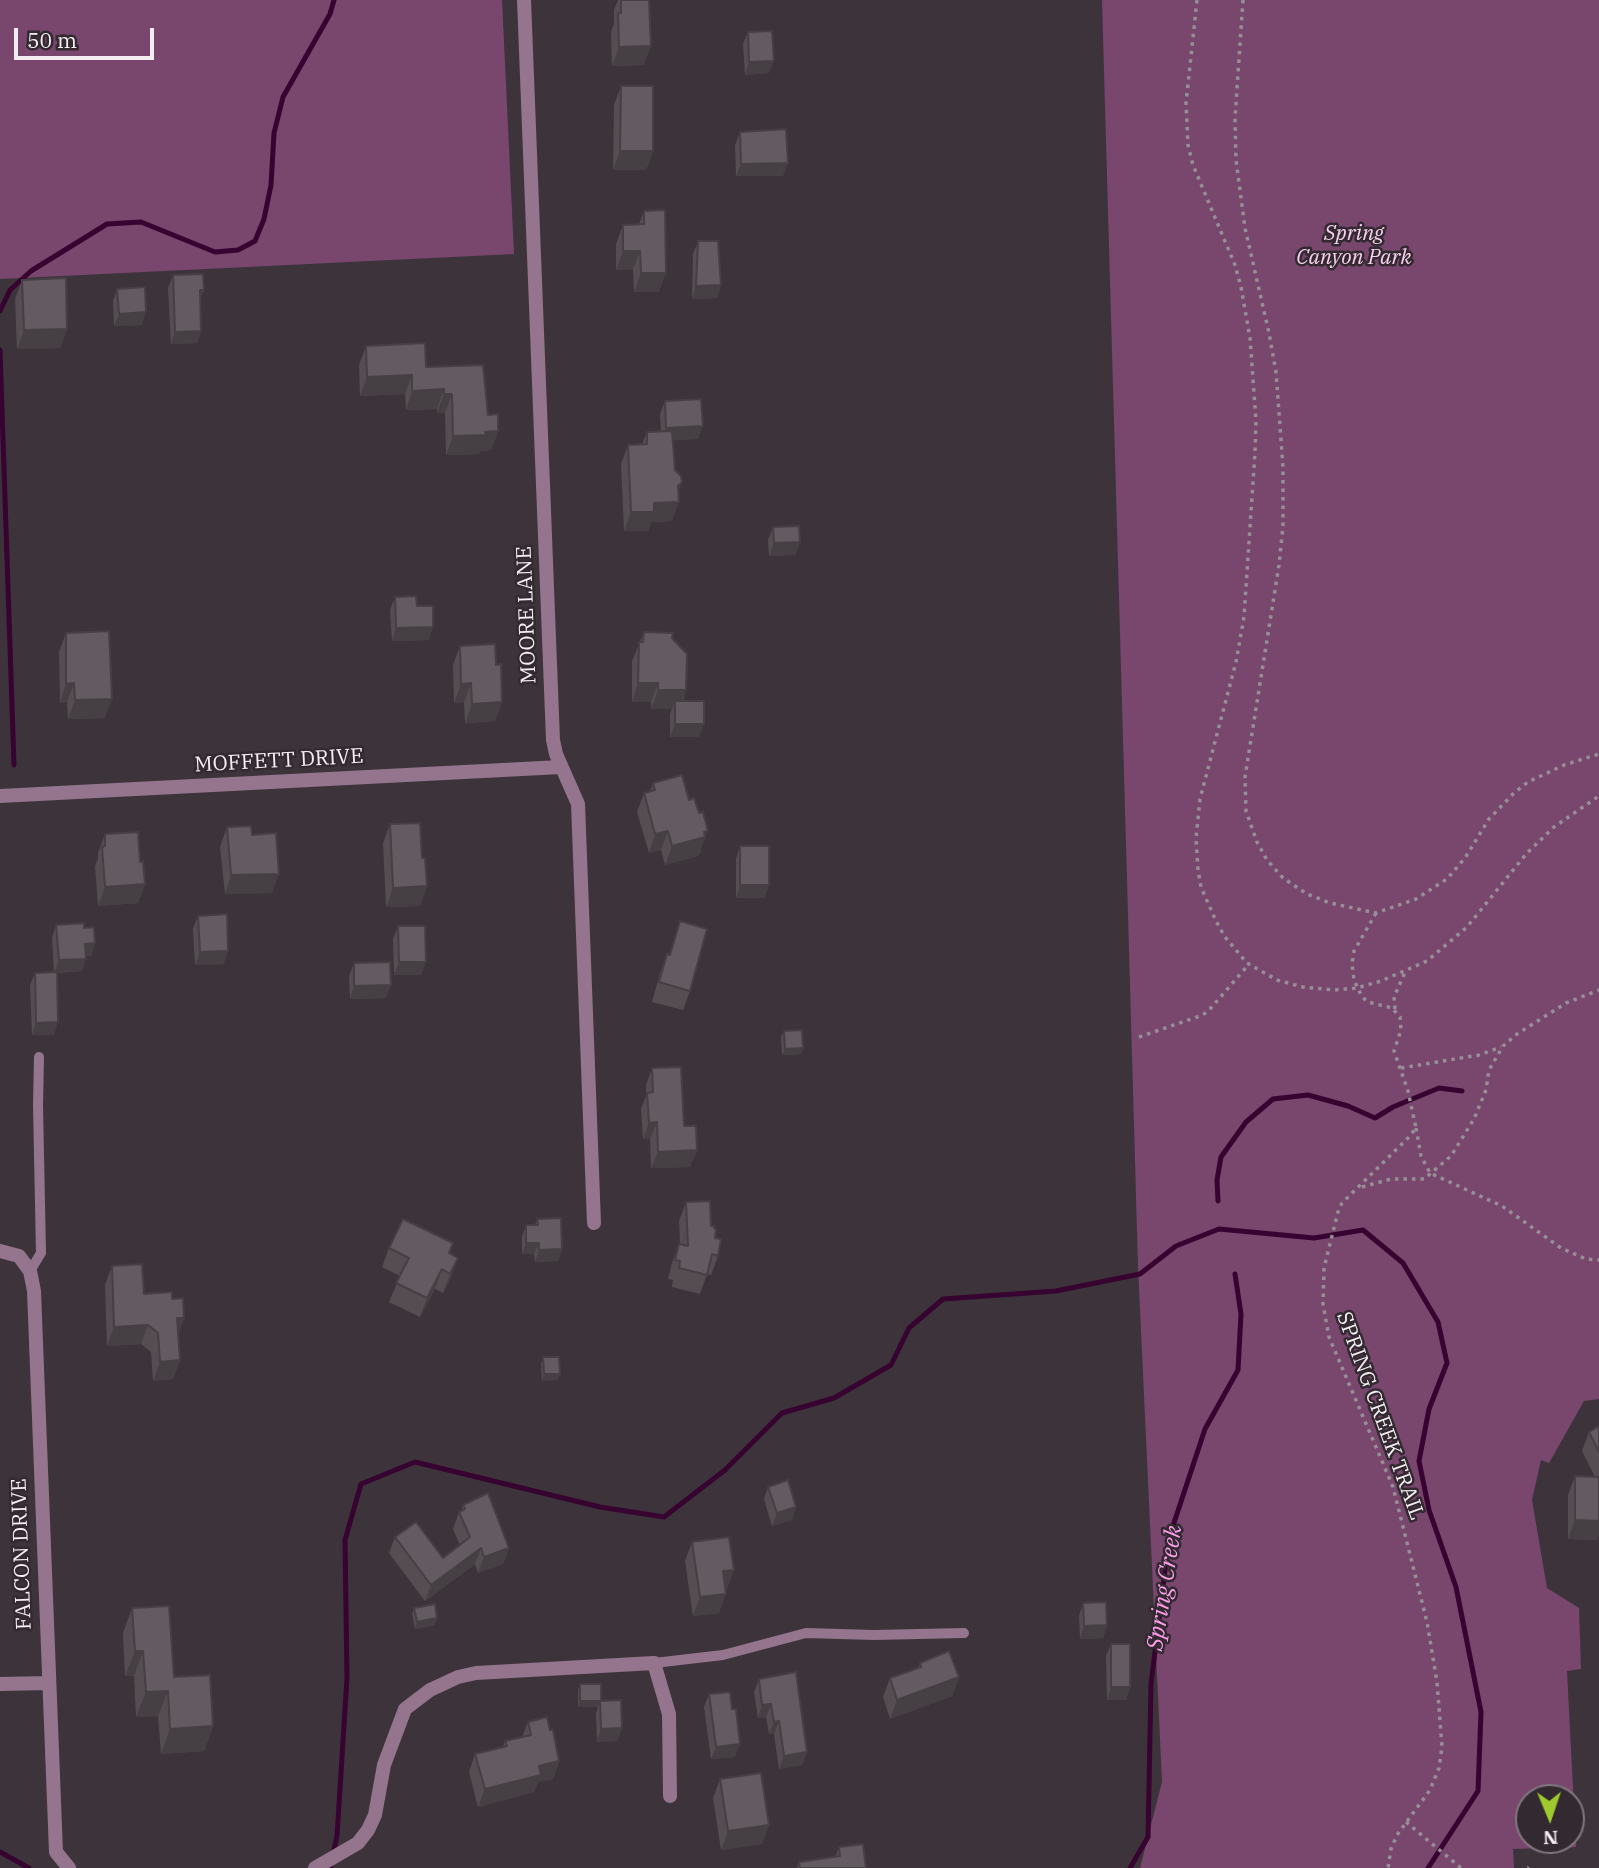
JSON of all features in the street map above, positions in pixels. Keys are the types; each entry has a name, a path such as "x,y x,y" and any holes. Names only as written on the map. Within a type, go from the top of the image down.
{"street":[{"name":"MOORE LANE","path":"524,0 552,740 578,804 594,1223"},
{"name":"MOFFETT DRIVE","path":"0,796 561,767"},
{"path":"0,1251 19,1256 30,1271"},
{"name":"FALCON DRIVE","path":"30,1271 34,1291 56,1852 69,1868"},
{"path":"321,1865 358,1843 368,1830 374,1815 384,1765 405,1709 430,1690 458,1677 476,1673 654,1663 669,1714 670,1796"},
{"path":"0,1684 49,1683"}],"lane":[{"path":"30,1271 41,1253 38,1105 40,1057"},
{"path":"654,1663 723,1655 806,1633 964,1633"}],"path":[{"path":"1197,0 1185,119 1193,165 1235,265 1246,310 1253,367 1255,452 1242,631 1200,799 1196,855 1201,887 1216,921 1237,953 1277,980 1291,985 1334,990 1357,988 1427,961 1467,927 1527,853 1555,827 1599,796"},
{"path":"1243,0 1235,118 1236,160 1245,228 1276,372 1283,467 1283,526 1279,565 1245,777 1246,811 1253,834 1267,860 1290,883 1321,901 1376,913 1416,899 1447,879 1465,858 1489,819 1528,782 1564,765 1599,754"},
{"path":"1376,913 1352,957 1357,988 1368,1002 1388,1006 1395,1011 1402,1023 1394,1051 1408,1091 1421,1156 1430,1173 1502,1206 1562,1248 1586,1259 1599,1260"},
{"path":"1139,1037 1203,1015 1250,964"},
{"path":"1395,1011 1394,997 1406,970"},
{"path":"1342,1203 1363,1186 1391,1179 1424,1179 1451,1156 1474,1119 1486,1090 1489,1070 1503,1046 1566,1003 1599,990"},
{"path":"1401,1068 1479,1055 1503,1046"},
{"name":"SPRING CREEK TRAIL","path":"1388,1868 1391,1849 1406,1822 1430,1790 1439,1768 1442,1747 1437,1682 1427,1622 1393,1487 1327,1330 1323,1304 1326,1258 1342,1203 1416,1128"},
{"path":"1406,1822 1461,1868"}],"green space":[{"path":"0,0 502,0 514,254 0,279"},
{"name":"Spring Canyon Park","path":"1102,0 1599,0 1599,1399 1584,1401 1549,1463 1541,1460 1532,1500 1547,1588 1579,1608 1581,1669 1567,1671 1573,1784 1515,1784 1514,1868 1140,1868 1162,1782 1138,1266"}],"building":[{"path":"621,0 649,0 651,46 619,47 618,13 621,13"},
{"path":"772,31 774,61 749,62 748,32"},
{"path":"621,86 653,86 653,151 620,151"},
{"path":"786,129 788,163 741,164 740,132"},
{"path":"665,210 666,273 641,273 640,251 623,251 623,225 644,224 644,211"},
{"path":"698,241 718,241 721,285 696,286"},
{"path":"203,274 204,290 200,290 201,331 175,332 173,275"},
{"path":"66,278 67,329 24,330 22,280"},
{"path":"145,287 146,312 119,314 117,289"},
{"path":"425,343 426,367 483,365 488,415 498,414 498,431 485,432 486,435 453,436 452,394 444,394 444,389 412,391 412,375 367,377 366,346"},
{"path":"701,399 703,426 666,428 665,401"},
{"path":"672,431 675,470 681,476 682,482 678,486 679,502 654,503 654,512 631,512 628,445 647,444 647,432"},
{"path":"799,526 800,542 774,543 773,527"},
{"path":"416,596 417,606 433,606 433,627 396,628 395,597"},
{"path":"109,631 112,699 75,700 74,683 66,684 66,633"},
{"path":"644,632 673,633 672,638 687,654 686,690 658,690 658,683 638,683 639,642 643,642"},
{"path":"495,644 496,665 501,664 502,702 472,704 471,683 461,684 460,646"},
{"path":"675,701 704,701 704,724 675,724"},
{"path":"682,775 689,800 694,798 699,813 703,812 708,831 704,832 705,837 672,846 668,831 655,834 644,793 655,790 653,783"},
{"path":"420,823 427,886 393,888 390,824"},
{"path":"251,826 252,835 276,833 279,874 231,875 227,827"},
{"path":"138,832 145,884 105,887 102,847 105,846 105,834"},
{"path":"740,846 769,846 769,885 740,885"},
{"path":"227,914 228,951 200,952 198,916"},
{"path":"680,921 707,929 690,991 659,982"},
{"path":"84,923 84,928 94,927 95,943 85,944 86,959 59,960 56,925"},
{"path":"398,926 425,926 426,962 399,962"},
{"path":"390,962 391,985 354,986 354,963"},
{"path":"57,972 58,1022 36,1023 35,973"},
{"path":"802,1030 803,1048 785,1049 784,1031"},
{"path":"681,1067 684,1126 696,1126 697,1150 658,1152 657,1122 649,1123 647,1093 653,1092 652,1068"},
{"path":"710,1201 711,1226 716,1229 715,1238 721,1239 718,1256 712,1254 707,1275 679,1268 680,1261 675,1260 679,1244 688,1246 686,1202"},
{"path":"561,1218 562,1249 539,1250 539,1243 526,1243 526,1225 538,1225 537,1219"},
{"path":"403,1219 453,1243 449,1253 458,1258 450,1274 442,1269 427,1298 396,1283 409,1258 389,1248"},
{"path":"142,1264 144,1294 172,1292 172,1299 183,1298 184,1318 177,1318 180,1360 160,1362 158,1333 148,1325 114,1327 112,1266"},
{"path":"543,1357 559,1357 560,1374 544,1374"},
{"path":"1599,1426 1599,1452 1589,1432"},
{"path":"1575,1476 1599,1477 1599,1521 1575,1520"},
{"path":"788,1480 796,1507 777,1513 768,1487"},
{"path":"488,1493 509,1548 484,1557 481,1548 431,1585 395,1537 416,1522 443,1558 470,1537 459,1512 465,1509 463,1505"},
{"path":"729,1537 734,1570 723,1571 726,1594 700,1597 692,1542"},
{"path":"1106,1602 1107,1625 1084,1626 1083,1603"},
{"path":"435,1604 437,1618 417,1622 414,1608"},
{"path":"169,1606 174,1677 210,1675 213,1726 170,1729 168,1691 146,1692 143,1651 135,1651 132,1608"},
{"path":"1111,1644 1130,1644 1130,1687 1111,1687"},
{"path":"949,1651 959,1677 897,1700 890,1678 921,1667 920,1663"},
{"path":"796,1672 807,1752 784,1756 779,1721 774,1722 771,1704 762,1705 759,1679"},
{"path":"580,1684 601,1684 601,1701 580,1701"},
{"path":"730,1692 732,1709 736,1709 740,1744 716,1747 709,1694"},
{"path":"621,1700 622,1728 601,1729 600,1701"},
{"path":"547,1717 550,1730 553,1730 559,1761 539,1766 541,1775 485,1789 475,1754 507,1746 505,1741 531,1735 528,1722"},
{"path":"761,1773 769,1825 728,1831 720,1779"},
{"path":"863,1844 866,1868 800,1868 799,1862 840,1856 839,1847"}],"waterway":[{"path":"0,311 10,290 31,271 107,224 141,222 215,252 238,250 255,241 264,219 271,185 274,133 283,97 330,14 334,0"},
{"path":"0,350 14,765"},
{"name":"Spring Creek","path":"1218,1201 1217,1180 1221,1157 1246,1122 1273,1099 1308,1095 1348,1106 1375,1118 1393,1107 1439,1088 1462,1091"},
{"path":"330,1868 337,1836 347,1678 345,1540 361,1484 415,1462 600,1507 664,1517 725,1470 782,1413 834,1398 891,1365 909,1328 943,1299 1056,1291 1140,1274 1176,1246 1219,1229 1314,1238 1363,1230 1403,1263 1438,1322 1447,1363 1429,1409 1419,1461 1429,1510 1456,1587 1481,1712 1478,1791 1428,1868"},
{"name":"Spring Creek","path":"1130,1868 1148,1837 1151,1684 1169,1538 1205,1429 1238,1370 1241,1314 1235,1274"},
{"path":"0,1852 29,1868"}]}
